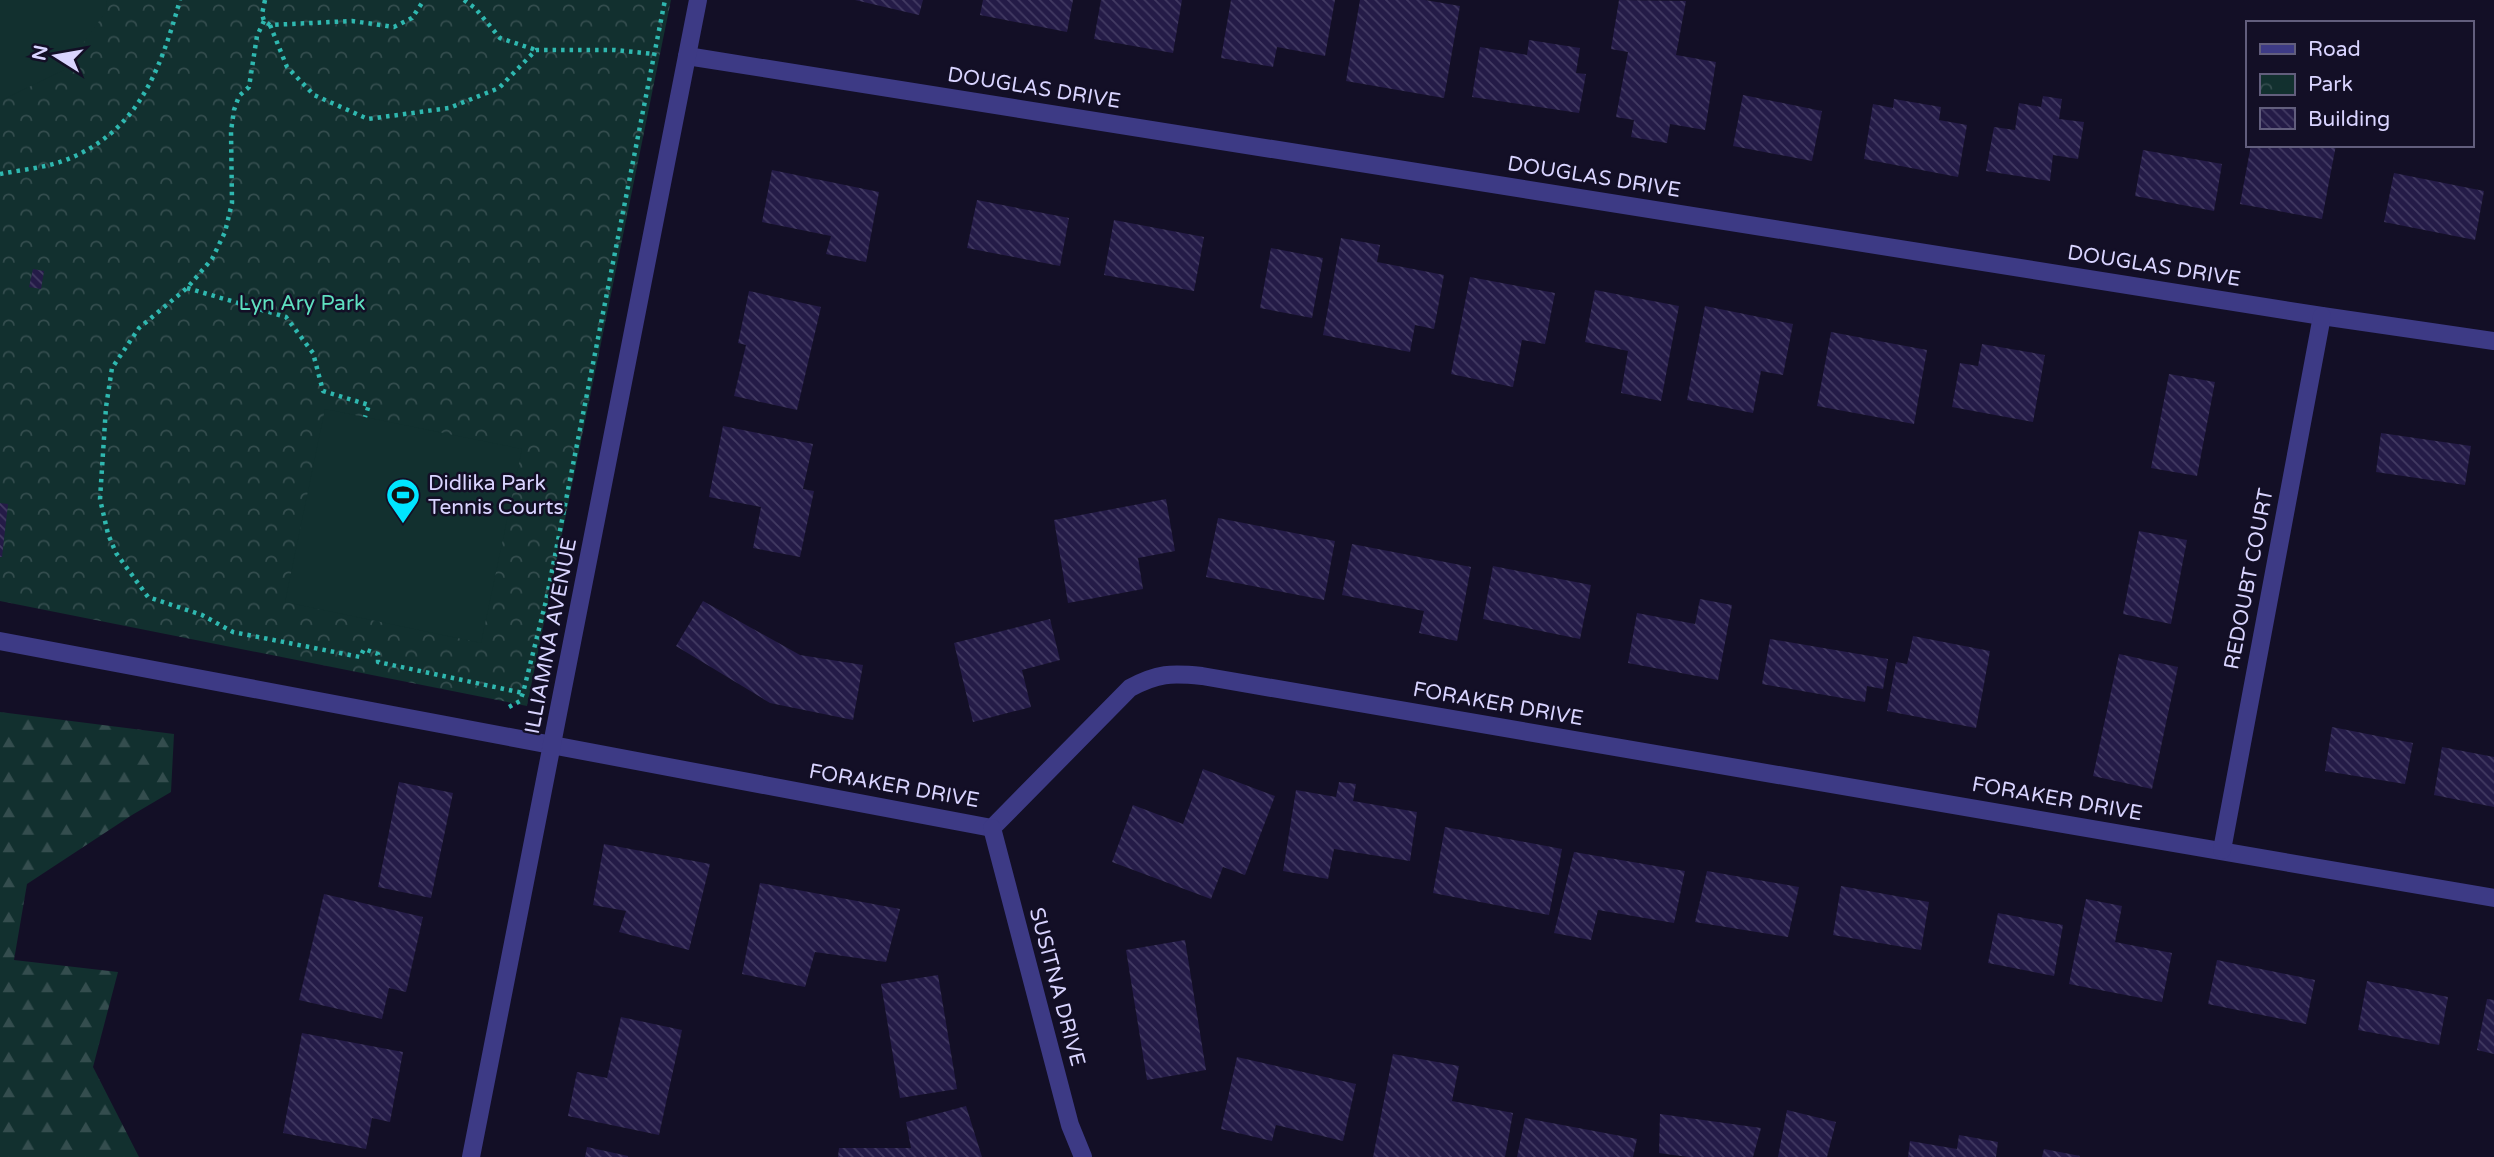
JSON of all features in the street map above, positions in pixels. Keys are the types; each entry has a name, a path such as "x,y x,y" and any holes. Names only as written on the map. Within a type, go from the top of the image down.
{"street":[{"name":"ILLIAMNA AVENUE","path":"471,1157 698,0"},
{"name":"DOUGLAS DRIVE","path":"687,56 2322,316 2494,341"},
{"name":"REDOUBT COURT","path":"2222,850 2322,316"},
{"name":"FORAKER DRIVE","path":"0,641 992,828 1130,688 1150,677 1175,674 1215,678 2494,898"},
{"name":"SUSITNA DRIVE","path":"992,828 1070,1125 1083,1157"}],"path":[{"path":"0,174 63,161 102,141 127,120 160,65 180,0"},
{"path":"265,0 262,14 264,21 270,25 287,67 314,95 368,119 449,108 499,88 536,50"},
{"path":"270,25 352,21 394,27 412,18 424,0"},
{"path":"464,0 475,8 500,38 536,50 615,50 654,54"},
{"path":"508,708 520,701 523,693 545,601 665,0"},
{"path":"264,21 257,36 249,87 239,96 234,110 231,131 232,202 225,232 212,258 187,288 139,328 113,368 106,407 100,499 108,534 116,553 148,597 202,615 233,632 360,657 364,649 378,654 378,662 523,693"},
{"path":"187,288 286,317 313,353 323,391 369,404 365,417"}],"green space":[{"name":"Lyn Ary Park","path":"0,0 671,0 527,706 0,601"},
{"path":"0,0 106,0 107,10 64,70 0,101"},
{"name":"Didlika Park Tennis Courts","path":"325,409 522,449 481,643 285,602"},
{"path":"0,712 174,734 171,792 27,884 14,960 118,972 93,1067 139,1157 0,1157"}],"building":[{"path":"855,0 923,0 919,15"},
{"path":"983,0 1073,0 1067,32 980,15"},
{"path":"1101,0 1182,0 1173,53 1094,39"},
{"path":"1231,0 1335,0 1325,56 1277,47 1273,67 1221,58"},
{"path":"1360,0 1425,0 1460,6 1444,98 1346,81"},
{"path":"1619,0 1686,1 1676,55 1716,62 1705,130 1670,124 1667,143 1631,137 1634,120 1616,117 1628,52 1611,49"},
{"path":"1529,40 1580,48 1576,73 1586,74 1579,113 1472,97 1480,47 1527,55"},
{"path":"1743,95 1822,111 1812,161 1733,146"},
{"path":"2043,96 2062,99 2059,119 2084,122 2078,159 2053,155 2050,181 1986,171 1994,127 2015,130 2019,103 2041,107"},
{"path":"1894,99 1941,107 1939,120 1967,125 1958,177 1864,159 1873,104 1893,108"},
{"path":"2251,147 2336,147 2322,219 2240,204"},
{"path":"2143,150 2222,164 2214,211 2135,196"},
{"path":"772,170 879,192 866,262 826,254 831,236 762,222"},
{"path":"2394,173 2484,191 2475,240 2384,222"},
{"path":"977,200 1069,218 1060,266 967,248"},
{"path":"1114,220 1204,237 1194,291 1104,275"},
{"path":"1341,238 1380,245 1377,262 1444,275 1434,329 1415,325 1410,352 1323,335"},
{"path":"1271,248 1323,258 1312,318 1260,308"},
{"path":"33,269 44,271 41,289 29,287"},
{"path":"1470,277 1555,293 1545,344 1522,340 1513,387 1451,374"},
{"path":"1595,290 1679,306 1661,401 1621,393 1628,351 1585,342"},
{"path":"749,291 821,307 797,410 734,396 746,345 738,343"},
{"path":"1705,306 1793,324 1783,375 1761,371 1753,413 1687,400"},
{"path":"1831,332 1927,350 1914,424 1817,406"},
{"path":"1982,344 2045,355 2033,422 1952,407 1960,363 1978,366"},
{"path":"2169,374 2215,382 2197,476 2151,468"},
{"path":"723,426 813,444 803,489 814,491 800,557 753,548 761,507 709,497"},
{"path":"2381,433 2471,446 2465,485 2376,472"},
{"path":"1166,499 1175,551 1138,558 1143,589 1068,603 1054,520"},
{"path":"0,503 8,504 2,557 0,557"},
{"path":"1218,518 1335,541 1324,600 1206,577"},
{"path":"2139,531 2187,540 2171,624 2123,614"},
{"path":"1352,544 1471,567 1457,641 1419,633 1424,611 1342,595"},
{"path":"1493,566 1591,585 1580,639 1483,619"},
{"path":"1700,599 1732,605 1718,680 1628,663 1637,613 1695,624"},
{"path":"703,601 800,655 863,665 853,720 770,703 676,646"},
{"path":"1050,619 1060,660 1022,670 1031,707 973,722 954,643"},
{"path":"1913,636 1990,651 1976,728 1887,711 1896,662 1907,664"},
{"path":"1770,639 1888,659 1883,689 1867,686 1865,702 1762,684"},
{"path":"2119,654 2178,667 2152,789 2093,776"},
{"path":"2332,727 2413,743 2405,784 2325,771"},
{"path":"2442,747 2494,757 2494,807 2434,795"},
{"path":"1203,769 1275,796 1245,875 1223,867 1211,899 1112,862 1133,805 1183,824"},
{"path":"399,782 453,793 431,898 378,887"},
{"path":"1339,782 1356,784 1353,801 1417,812 1410,861 1334,849 1328,879 1283,871 1296,790 1336,797"},
{"path":"1445,827 1562,849 1549,915 1433,893"},
{"path":"604,844 710,864 689,950 619,932 626,911 593,905"},
{"path":"1574,852 1685,871 1674,923 1598,910 1591,940 1554,933"},
{"path":"1707,871 1799,887 1788,937 1695,922"},
{"path":"760,883 900,909 886,962 815,952 805,987 742,974"},
{"path":"1841,886 1929,902 1921,950 1833,935"},
{"path":"324,894 423,917 406,992 389,988 382,1019 299,1000"},
{"path":"2086,899 2122,906 2115,942 2172,953 2162,1002 2069,984"},
{"path":"1998,913 2063,925 2054,976 1988,963"},
{"path":"1185,940 1206,1070 1147,1080 1126,950"},
{"path":"2217,960 2315,980 2306,1024 2208,1004"},
{"path":"938,975 957,1089 900,1098 881,984"},
{"path":"2367,981 2448,997 2439,1045 2358,1030"},
{"path":"2487,999 2494,1000 2494,1054 2477,1050"},
{"path":"621,1017 682,1030 659,1135 568,1116 577,1072 607,1078"},
{"path":"302,1033 403,1052 390,1122 372,1118 366,1149 283,1133"},
{"path":"1393,1054 1459,1066 1452,1101 1513,1113 1505,1157 1373,1157"},
{"path":"1237,1057 1356,1084 1343,1141 1276,1125 1272,1141 1221,1129"},
{"path":"966,1106 982,1157 838,1157 839,1148 911,1148 906,1122"},
{"path":"1787,1110 1836,1122 1827,1157 1778,1157"},
{"path":"1660,1114 1761,1128 1753,1157 1688,1157 1659,1153"},
{"path":"1525,1118 1637,1139 1633,1157 1517,1157"},
{"path":"1959,1135 1998,1142 1996,1157 1908,1157 1910,1141 1957,1149"},
{"path":"587,1147 628,1156 628,1157 585,1157"},
{"path":"2044,1149 2080,1156 2042,1157"}],"place":[{"name":"Didlika Park Tennis Courts","path":"403,525"}]}
